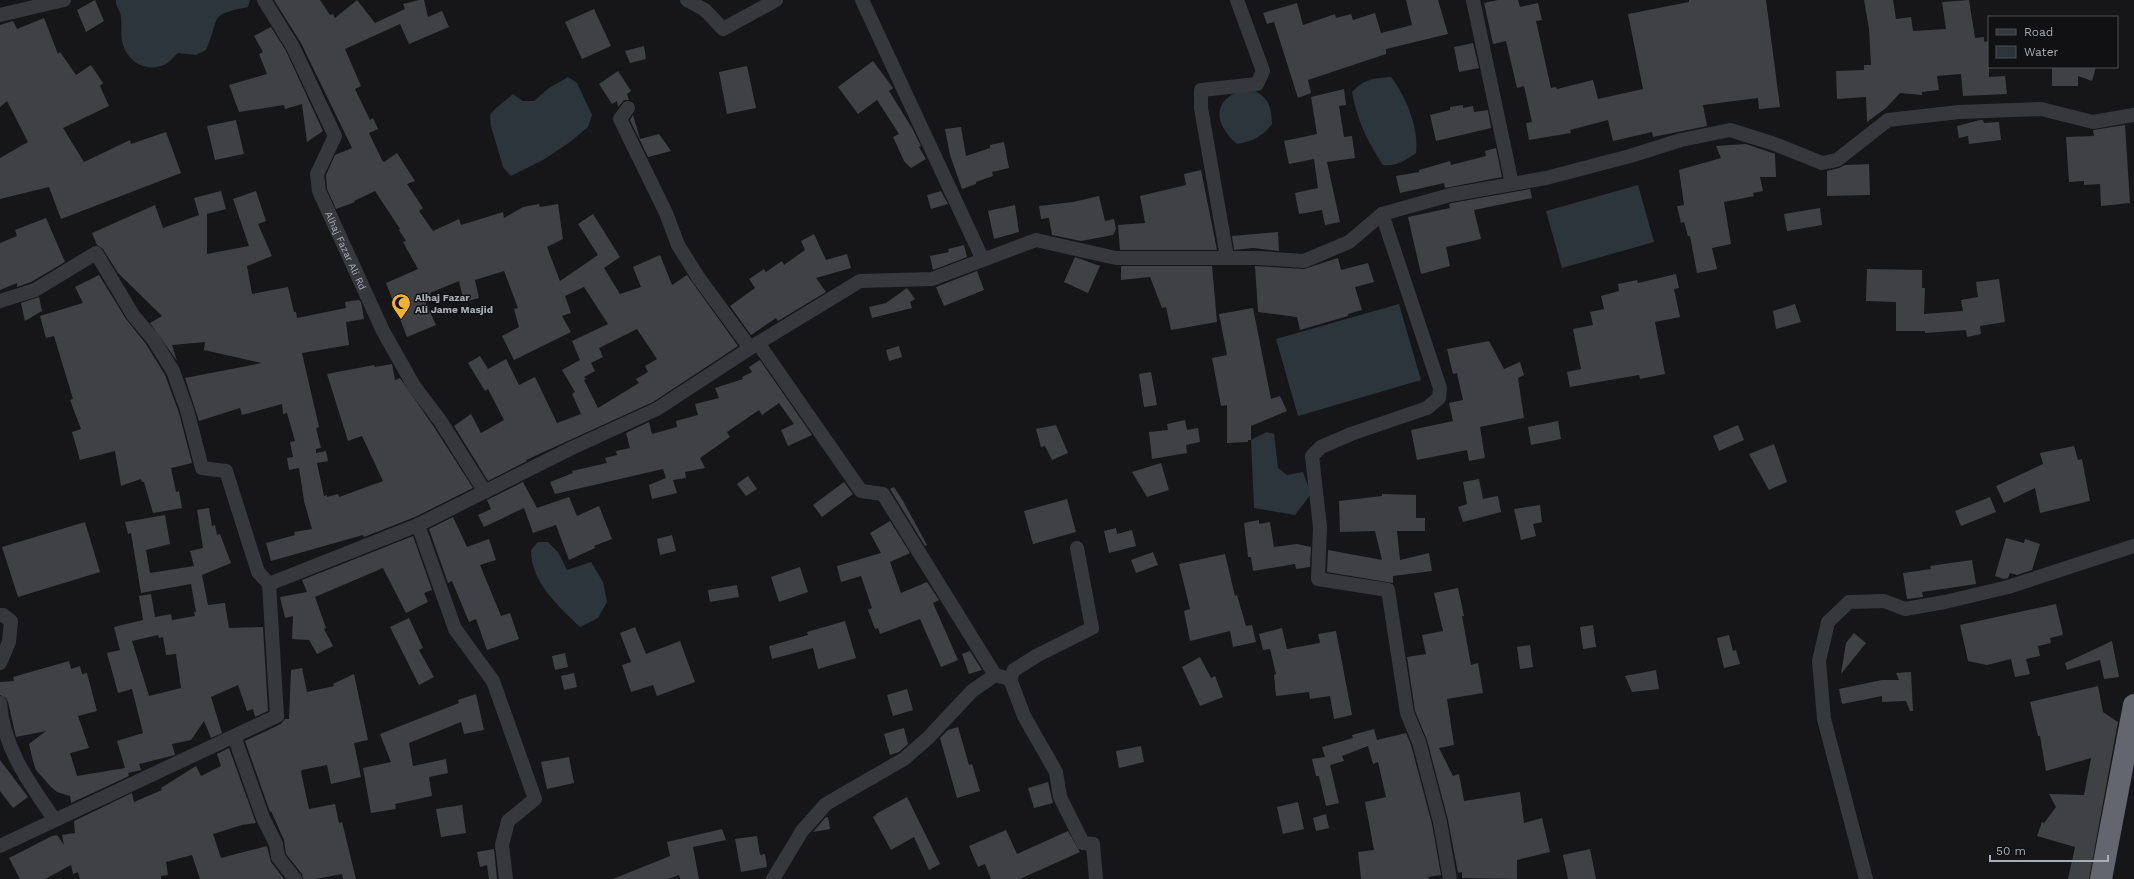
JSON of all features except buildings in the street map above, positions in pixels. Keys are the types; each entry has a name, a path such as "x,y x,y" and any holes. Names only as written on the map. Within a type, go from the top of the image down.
{"highway":[{"path":"2101,879 2134,705"}],"street":[{"path":"0,15 64,0"},
{"name":"Alhaj Fazar Ali Rd","path":"264,0 293,47 335,136 317,174 319,191 383,331 414,386 441,422 484,492"},
{"path":"687,0 705,10 723,29 776,0"},
{"path":"862,0 983,260"},
{"path":"1227,258 1202,108 1201,90 1257,84 1263,71 1237,0"},
{"path":"1473,0 1512,184"},
{"path":"628,108 620,119 666,213 678,245 698,277 754,346 861,491 883,494 995,675 1010,679"},
{"path":"269,584 418,525 657,409 754,346 860,281 932,279 1036,240 1116,258 1227,258 1304,261 1349,242 1382,214 1450,195 1546,178 1630,156 1681,140 1730,130 1772,143 1822,163 1837,160 1888,120 1958,112 2041,109 2093,122 2134,114"},
{"path":"1382,214 1440,388 1439,398 1427,408 1350,434 1321,447 1312,456 1320,527 1318,579 1388,590 1407,713 1419,742 1440,822 1450,879"},
{"path":"0,301 35,290 96,253 133,315 152,339 173,371 187,410 202,468 226,471 258,572 269,584 277,716 54,819 0,846"},
{"path":"418,525 456,629 493,681 535,799 508,821 502,845 506,879"},
{"path":"1866,879 1824,719 1819,661 1828,622 1849,602 1884,601 1905,609 1945,602 2008,587 2134,546"},
{"path":"1077,548 1092,628 1036,656 1014,670 1010,679 1024,716 1056,772 1060,797 1083,842 1093,844 1096,879"},
{"path":"0,615 11,621 9,642 0,663"},
{"path":"773,879 802,830 826,804 904,760 928,738 972,691 995,675"},
{"path":"0,703 10,749 24,774 54,819"},
{"path":"234,736 263,818 276,844 278,857 294,879"}],"water":[{"path":"116,0 250,0 248,7 220,16 215,24 206,50 196,55 178,53 166,64 151,67 139,64 129,57 123,45 121,15 116,5"},
{"path":"568,77 577,83 592,115 588,127 570,142 543,160 511,176 503,167 491,126 490,115 513,94 523,101 534,101 549,88"},
{"path":"1391,77 1402,94 1410,113 1415,134 1416,153 1401,162 1392,165 1383,165 1367,139 1357,112 1352,92 1361,84 1370,80"},
{"path":"1255,91 1264,97 1269,104 1272,124 1257,138 1248,142 1237,144 1222,126 1220,119 1221,106 1235,93"},
{"path":"1638,185 1654,242 1562,268 1546,211"},
{"path":"1399,304 1421,380 1298,416 1276,339"},
{"path":"1267,432 1274,434 1278,468 1287,475 1303,472 1311,494 1295,515 1254,508 1251,440"},
{"path":"538,542 548,542 558,552 567,570 591,562 603,582 607,602 598,618 580,627 547,593 532,562 531,550"}],"place":[{"name":"Alhaj Fazar Ali Jame Masjid","path":"401,320"}]}
